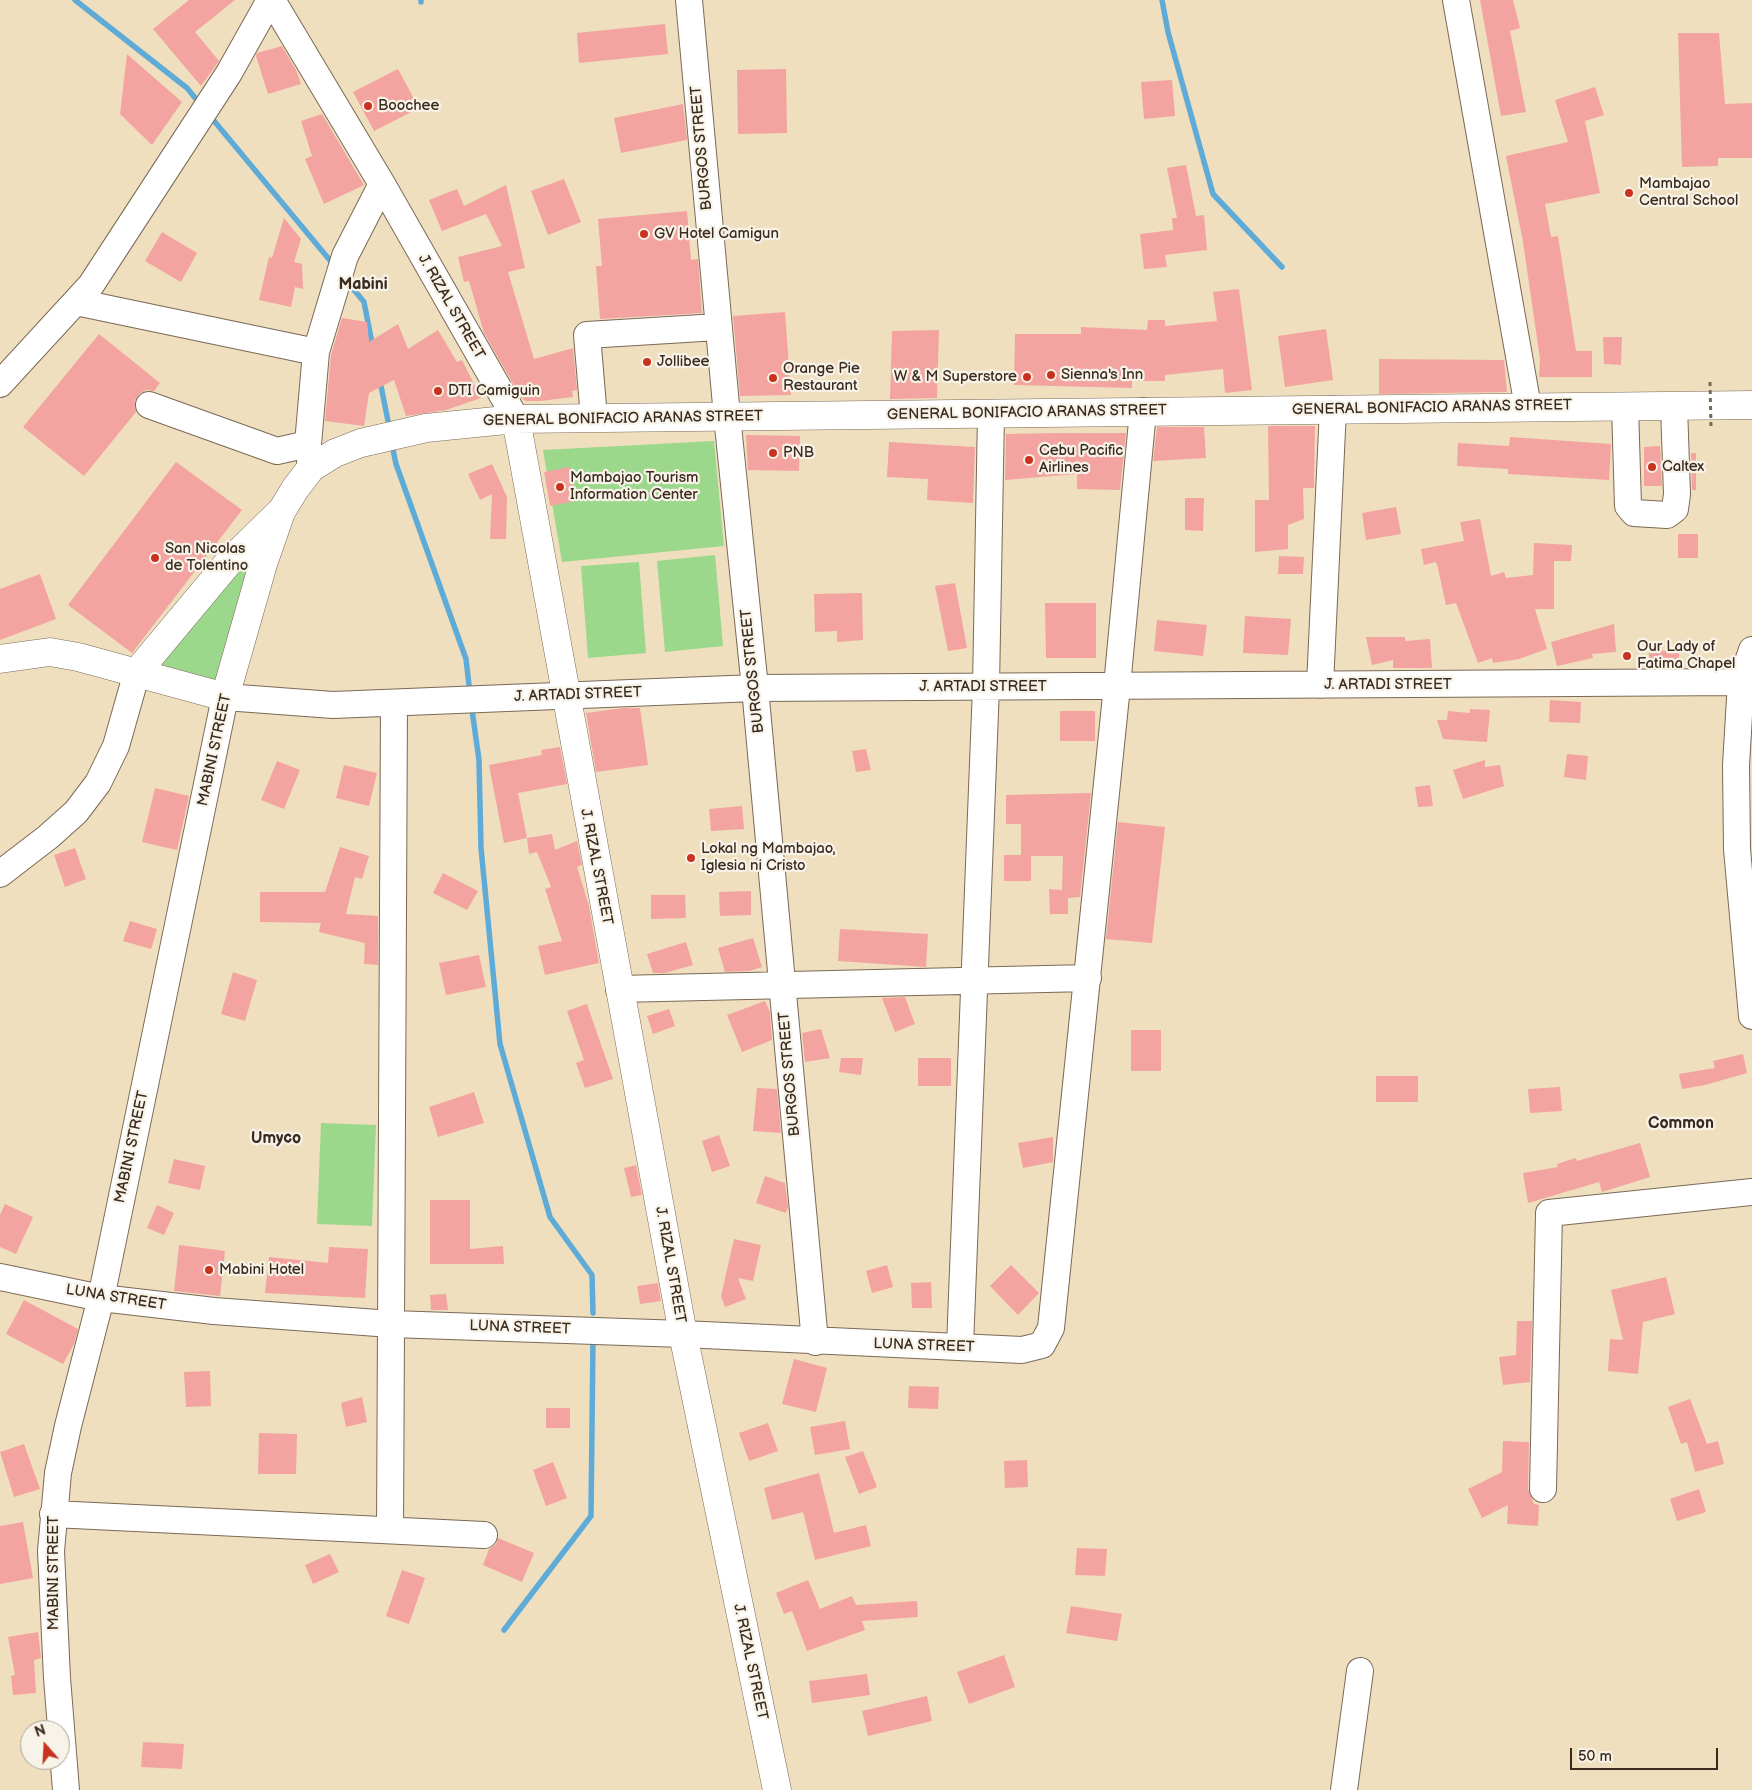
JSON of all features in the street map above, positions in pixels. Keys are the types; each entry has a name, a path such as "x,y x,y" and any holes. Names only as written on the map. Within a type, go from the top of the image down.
{"main road":[{"name":"GENERAL BONIFACIO ARANAS STREET","path":"310,456 335,452 384,437 451,425 516,419 1752,405"},
{"name":"J. RIZAL STREET","path":"516,419 564,695 683,1334 777,1790"},
{"name":"MABINI STREET","path":"225,697 263,564 281,512 295,489 310,456"},
{"name":"MABINI STREET","path":"137,672 228,563 281,512"},
{"path":"0,659 50,652 137,672 225,697"}],"street":[{"name":"J. RIZAL STREET","path":"271,0 382,184 516,419"},
{"path":"0,384 91,285 122,241 229,73 271,0"},
{"name":"BURGOS STREET","path":"689,0 718,326 755,688 815,1342"},
{"path":"1456,0 1528,407"},
{"path":"149,405 277,450 310,456 316,352 336,282 346,256 382,184"},
{"path":"76,302 316,352"},
{"path":"594,418 587,335 718,326"},
{"path":"1625,406 1628,506 1634,514 1667,515 1675,509 1677,494 1674,406"},
{"path":"1320,685 1333,409"},
{"path":"619,990 1088,978 1118,686 1143,411"},
{"path":"960,1346 986,687 991,413"},
{"path":"1752,650 1741,682 1736,765 1737,849 1752,1016"},
{"path":"0,874 48,838 76,812 98,783 116,746 137,672"},
{"name":"J. ARTADI STREET","path":"225,697 324,704 394,703 755,688 1741,682"},
{"name":"MABINI STREET","path":"66,1790 52,1595 53,1514 68,1426 101,1298 225,697"},
{"path":"390,1530 394,703"},
{"name":"LUNA STREET","path":"0,1277 101,1298 214,1312 391,1324 683,1334 815,1342 960,1346 1022,1350 1042,1345 1048,1338 1051,1328 1088,978"},
{"path":"1543,1489 1549,1213 1752,1192"},
{"path":"53,1514 484,1535"},
{"path":"1344,1790 1360,1671"}],"path":[{"path":"1710,382 1711,427"}],"green space":[{"path":"714,441 724,546 562,562 543,450"},
{"path":"264,534 217,687 151,668"},
{"path":"715,555 723,646 665,652 657,561"},
{"path":"639,562 646,653 588,658 581,566"},
{"path":"321,1123 376,1125 372,1226 317,1224"}],"building":[{"path":"189,0 235,0 195,32 219,61 201,86 153,29"},
{"path":"1480,0 1513,0 1520,28 1510,31 1526,112 1501,116"},
{"path":"665,24 668,54 579,63 577,33"},
{"path":"1678,33 1719,33 1725,104 1752,103 1752,158 1718,158 1718,166 1682,167"},
{"path":"282,46 296,70 301,84 268,94 256,56 257,53"},
{"path":"127,54 182,102 152,145 120,114"},
{"path":"398,69 419,108 374,131 353,92"},
{"path":"786,69 787,133 738,134 737,70"},
{"path":"1172,80 1175,116 1144,119 1141,82"},
{"path":"1595,87 1604,115 1585,121 1600,193 1545,204 1551,237 1558,236 1576,351 1592,351 1592,377 1539,377 1540,359 1523,242 1506,156 1568,142 1555,100"},
{"path":"683,104 687,140 621,153 614,118"},
{"path":"322,114 364,185 324,204 305,159 312,156 301,121"},
{"path":"1186,165 1196,216 1204,215 1207,250 1165,255 1167,267 1144,269 1140,234 1173,230 1172,218 1177,218 1167,168"},
{"path":"564,179 581,222 548,235 531,191"},
{"path":"506,185 525,268 508,272 534,359 573,348 577,390 572,391 573,397 540,401 526,401 521,398 484,333 469,281 464,282 458,257 502,246 486,214 442,231 429,200 457,189 464,206"},
{"path":"687,211 691,260 698,259 702,313 600,319 596,266 602,266 598,219"},
{"path":"284,218 301,239 294,262 302,264 303,289 295,287 291,307 259,300 269,257 272,258"},
{"path":"162,232 197,253 181,282 145,261"},
{"path":"1239,289 1252,390 1225,393 1223,369 1165,375 1165,381 1132,381 1132,388 1014,385 1015,334 1081,334 1081,327 1147,330 1148,320 1165,320 1165,326 1217,321 1213,292"},
{"path":"785,312 791,395 740,396 733,316"},
{"path":"342,318 367,322 369,342 398,324 408,349 438,330 457,362 462,360 481,398 446,410 406,416 394,380 369,393 364,426 325,421 331,355"},
{"path":"1326,329 1333,380 1285,387 1278,336"},
{"path":"939,330 937,398 890,399 892,331"},
{"path":"99,334 160,383 154,391 146,390 139,394 135,400 136,412 84,476 23,427"},
{"path":"1603,337 1622,337 1621,365 1604,364"},
{"path":"1379,359 1504,360 1507,392 1379,394"},
{"path":"1268,426 1315,426 1314,488 1303,488 1304,519 1288,525 1288,549 1255,552 1255,500 1269,500"},
{"path":"1157,427 1204,427 1206,458 1153,461"},
{"path":"1126,433 1120,490 1077,489 1077,474 1005,480 1006,434"},
{"name":"PNB","path":"746,435 800,436 799,471 748,470"},
{"path":"1510,437 1611,444 1609,480 1508,474 1508,469 1457,466 1458,443 1509,446"},
{"path":"889,442 975,447 973,503 927,500 928,479 887,477"},
{"name":"Caltex","path":"1660,446 1662,486 1644,486 1644,447"},
{"path":"1691,453 1696,453 1696,490 1692,490"},
{"name":"San Nicolas de Tolentino","path":"176,462 242,510 132,653 68,605"},
{"path":"492,464 507,497 506,539 490,539 492,494 480,500 468,474"},
{"name":"Mambajao Tourism Information Center","path":"569,467 576,501 550,506 544,472"},
{"path":"1185,498 1204,498 1203,531 1185,530"},
{"path":"1396,507 1401,534 1366,540 1362,513"},
{"path":"1480,519 1491,576 1504,572 1506,578 1533,575 1534,543 1572,545 1571,561 1554,561 1554,609 1535,609 1547,649 1519,659 1493,663 1492,658 1478,663 1456,603 1446,605 1437,564 1435,562 1424,565 1421,549 1464,541 1460,522"},
{"path":"1678,534 1698,534 1698,558 1678,558"},
{"path":"1279,556 1304,557 1303,574 1278,574"},
{"path":"40,574 56,619 0,640 0,589"},
{"path":"955,583 967,648 948,651 935,586"},
{"path":"862,593 863,640 837,642 837,631 815,632 814,594"},
{"path":"1045,603 1096,603 1096,658 1046,658"},
{"path":"1245,616 1291,619 1288,655 1243,653"},
{"path":"1157,620 1207,625 1203,656 1154,651"},
{"path":"1614,624 1616,652 1592,654 1593,658 1557,666 1551,642"},
{"path":"1366,637 1405,637 1405,641 1430,639 1432,668 1393,668 1393,660 1372,665"},
{"path":"1649,650 1679,651 1679,666 1649,666"},
{"path":"1550,700 1581,702 1580,723 1549,722"},
{"path":"623,708 640,708 648,765 596,772 586,713"},
{"path":"1470,709 1490,710 1487,742 1443,739 1437,720 1447,720 1448,711 1470,713"},
{"path":"1060,711 1095,711 1095,741 1060,741"},
{"path":"560,747 567,784 518,793 527,838 504,843 489,765 542,755 541,750"},
{"path":"866,749 871,770 856,772 852,751"},
{"path":"1567,754 1588,756 1586,780 1564,777"},
{"path":"1485,760 1485,767 1500,765 1504,786 1463,799 1453,770"},
{"path":"277,761 300,770 284,809 261,800"},
{"path":"344,765 377,773 369,806 336,798"},
{"path":"1430,785 1433,806 1418,807 1415,787"},
{"path":"155,788 189,796 177,850 142,842"},
{"path":"1091,793 1080,897 1068,898 1068,914 1050,914 1049,889 1062,890 1063,856 1031,856 1031,881 1004,881 1004,855 1021,855 1021,824 1006,824 1006,795"},
{"path":"742,806 744,829 711,831 709,809"},
{"path":"1118,822 1165,827 1152,943 1106,939"},
{"path":"552,834 555,850 577,841 582,865 577,867 589,906 599,963 545,975 538,946 562,941 545,889 551,887 537,852 529,854 527,838"},
{"path":"340,847 369,856 362,879 355,877 346,914 378,916 378,965 364,964 365,943 319,932 321,923 260,922 260,892 325,892"},
{"path":"75,848 86,879 65,887 54,855"},
{"path":"443,873 478,891 467,910 433,893"},
{"path":"751,891 751,915 720,916 719,892"},
{"path":"651,895 685,895 686,918 651,919"},
{"path":"130,921 157,929 151,949 123,941"},
{"path":"840,929 928,934 926,967 838,961"},
{"path":"753,938 762,967 749,971 725,972 718,948"},
{"path":"686,942 693,965 665,973 653,973 647,954"},
{"path":"479,955 486,987 446,995 439,963"},
{"path":"233,972 257,980 245,1021 221,1014"},
{"path":"905,997 915,1024 895,1032 882,998"},
{"path":"765,1001 770,1012 772,1040 742,1052 727,1015"},
{"path":"587,1004 613,1079 585,1088 576,1063 584,1060 567,1011"},
{"path":"669,1009 675,1026 653,1034 647,1016"},
{"path":"821,1029 830,1058 805,1062 802,1033"},
{"path":"1131,1030 1161,1030 1161,1071 1131,1071"},
{"path":"1743,1054 1747,1073 1705,1085 1682,1089 1679,1074 1715,1068 1713,1061"},
{"path":"841,1058 863,1058 861,1075 839,1072"},
{"path":"918,1058 951,1058 951,1086 918,1086"},
{"path":"1376,1076 1418,1076 1418,1102 1376,1102"},
{"path":"1560,1087 1562,1111 1530,1113 1528,1089"},
{"path":"757,1088 777,1089 781,1133 753,1131"},
{"path":"474,1092 484,1123 438,1137 429,1107"},
{"path":"719,1135 730,1166 712,1172 702,1141"},
{"path":"1053,1137 1053,1162 1023,1168 1018,1143"},
{"path":"1640,1143 1650,1177 1602,1192 1599,1182 1528,1203 1523,1173 1558,1167 1557,1164 1576,1158 1577,1161"},
{"path":"174,1159 205,1166 200,1190 168,1183"},
{"path":"636,1165 642,1195 631,1197 624,1168"},
{"path":"765,1176 785,1183 788,1207 786,1213 756,1203"},
{"path":"430,1200 470,1200 470,1249 503,1246 504,1264 430,1264"},
{"path":"5,1204 33,1217 16,1254 0,1247 0,1215"},
{"path":"157,1205 174,1213 164,1235 147,1228"},
{"path":"734,1239 761,1245 753,1281 738,1278 746,1299 725,1307 721,1296"},
{"path":"179,1245 225,1251 220,1296 174,1291"},
{"path":"329,1247 368,1249 365,1298 265,1293 269,1257 328,1263"},
{"path":"887,1265 893,1287 872,1293 866,1271"},
{"path":"1011,1265 1039,1293 1018,1315 990,1286"},
{"path":"1666,1277 1675,1314 1643,1322 1638,1374 1608,1371 1610,1339 1623,1340 1611,1290"},
{"path":"931,1282 932,1308 912,1308 911,1283"},
{"path":"658,1283 661,1301 640,1304 637,1286"},
{"path":"446,1294 448,1310 431,1310 430,1295"},
{"path":"24,1300 78,1329 74,1344 63,1364 6,1334"},
{"path":"1517,1321 1532,1321 1530,1382 1503,1385 1499,1357 1516,1355"},
{"path":"794,1359 827,1368 816,1412 782,1404"},
{"path":"210,1371 211,1406 186,1407 184,1372"},
{"path":"909,1386 939,1387 938,1409 908,1408"},
{"path":"362,1397 367,1422 346,1427 341,1403"},
{"path":"1690,1399 1707,1444 1718,1441 1724,1464 1695,1472 1687,1442 1681,1444 1668,1407"},
{"path":"546,1408 570,1408 570,1428 546,1428"},
{"path":"845,1421 850,1449 815,1455 810,1427"},
{"path":"768,1423 778,1451 749,1461 739,1433"},
{"path":"259,1433 297,1434 296,1474 258,1474"},
{"path":"1503,1441 1529,1442 1528,1489 1534,1504 1539,1505 1538,1526 1507,1524 1508,1505 1482,1518 1468,1489 1502,1472"},
{"path":"24,1444 40,1489 14,1497 0,1452"},
{"path":"863,1451 877,1487 859,1494 845,1457"},
{"path":"1027,1460 1028,1487 1005,1488 1004,1461"},
{"path":"553,1462 567,1498 546,1506 533,1470"},
{"path":"819,1473 834,1533 866,1525 871,1546 815,1560 803,1512 772,1520 764,1488"},
{"path":"1699,1489 1706,1512 1677,1521 1670,1499"},
{"path":"23,1522 33,1578 0,1584 0,1526"},
{"path":"498,1538 534,1553 522,1582 483,1565 489,1549 496,1544"},
{"path":"1077,1548 1107,1549 1105,1576 1075,1575"},
{"path":"330,1554 339,1572 313,1584 305,1565"},
{"path":"402,1570 425,1578 409,1624 386,1616"},
{"path":"808,1580 820,1609 852,1596 856,1605 917,1601 918,1617 862,1621 865,1630 807,1651 792,1611 784,1614 776,1593"},
{"path":"1071,1606 1122,1614 1117,1641 1066,1633"},
{"path":"38,1632 41,1658 34,1660 36,1693 13,1695 11,1676 15,1675 8,1637"},
{"path":"1004,1655 1015,1687 969,1704 957,1672"},
{"path":"867,1674 870,1695 812,1703 809,1681"},
{"path":"927,1696 932,1721 868,1736 862,1711"},
{"path":"143,1742 184,1744 182,1769 141,1767"}],"waterway":[{"path":"75,0 187,88 196,99"},
{"path":"1162,0 1168,32 1213,194 1282,267"},
{"path":"210,116 333,264"},
{"path":"345,279 364,302 373,348"},
{"path":"380,381 388,421"},
{"path":"392,445 396,464 466,659 469,685"},
{"path":"472,710 479,760 481,848 500,1044 550,1217 592,1275 593,1313"},
{"path":"504,1630 591,1516 593,1338"}],"place":[{"name":"Boochee","path":"368,106"},
{"name":"Mambajao Central School","path":"1629,193"},
{"name":"GV Hotel Camigun","path":"644,234"},
{"name":"Jollibee","path":"647,362"},
{"name":"Sienna's Inn","path":"1051,375"},
{"name":"W & M Superstore","path":"1027,377"},
{"name":"Orange Pie Restaurant","path":"773,378"},
{"name":"DTI Camiguin","path":"438,391"},
{"name":"PNB","path":"773,453"},
{"name":"Cebu Pacific Airlines","path":"1029,460"},
{"name":"Caltex","path":"1652,467"},
{"name":"Mambajao Tourism Information Center","path":"560,487"},
{"name":"San Nicolas de Tolentino","path":"155,558"},
{"name":"Our Lady of Fatima Chapel","path":"1627,656"},
{"name":"Lokal ng Mambajao, Iglesia ni Cristo","path":"691,858"},
{"name":"Mabini Hotel","path":"209,1270"}],"district":[{"name":"Mabini","path":"363,285"},
{"name":"Common","path":"1681,1124"},
{"name":"Umyco","path":"276,1139"}]}
